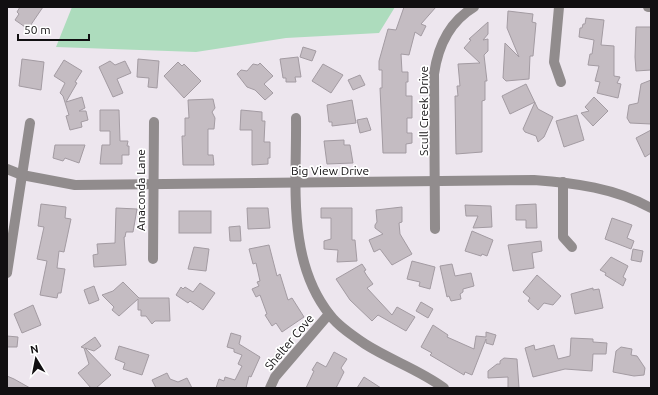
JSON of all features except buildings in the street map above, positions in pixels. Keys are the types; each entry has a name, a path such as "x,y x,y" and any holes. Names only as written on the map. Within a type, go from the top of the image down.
{"street":[{"name":"Scull Creek Drive","path":"435,229 436,182 434,74 437,54 444,36 457,20 474,7"},
{"path":"559,7 554,62 561,82"},
{"path":"296,118 296,223 299,242 314,289 329,314 336,322 365,344 444,388"},
{"name":"Anaconda Lane","path":"153,259 154,122"},
{"path":"7,273 30,123"},
{"name":"Big View Drive","path":"7,169 22,175 75,185 534,180 563,182 604,189 651,208"},
{"path":"563,182 563,237 572,247"},
{"name":"Shelter Cove","path":"270,388 275,377 329,314"}],"green space":[{"path":"72,7 395,7 379,33 286,38 196,52 56,47"}]}
